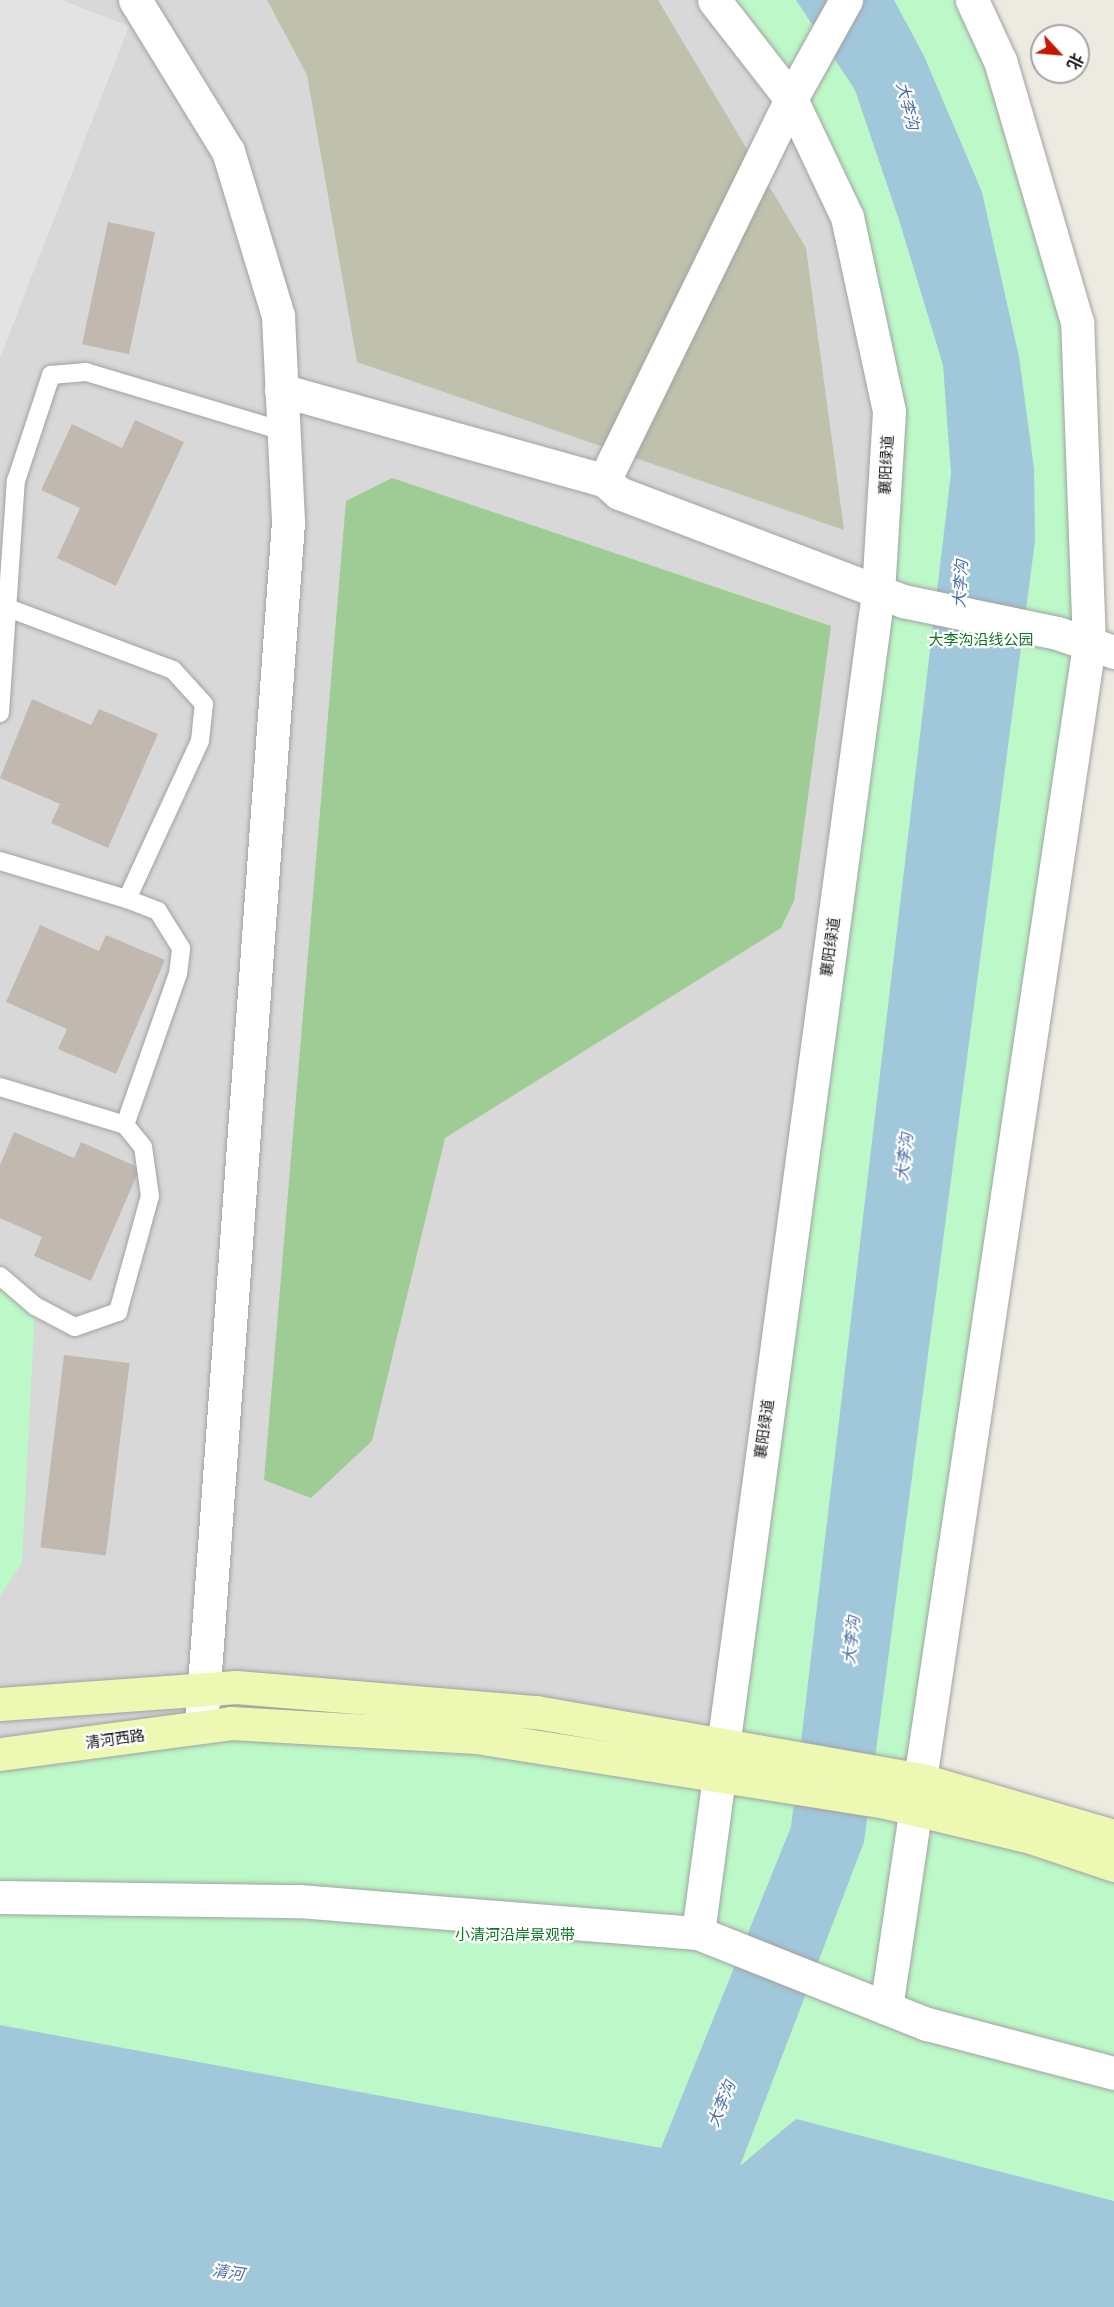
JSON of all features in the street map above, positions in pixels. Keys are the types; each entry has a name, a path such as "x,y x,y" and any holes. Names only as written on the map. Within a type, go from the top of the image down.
{"main road":[{"path":"0,1704 236,1687 536,1712 732,1760 904,1791 1114,1836"},
{"name":"清河西路","path":"0,1754 216,1725 476,1737 732,1760"},
{"path":"904,1791 1114,1865"}],"street":[{"path":"135,0 228,151 278,316 288,522 201,1690 216,1725"},
{"name":"襄阳绿道","path":"711,1938 732,1760 890,596 889,411 847,217 791,99 714,0"},
{"path":"604,480 791,99 846,0"},
{"path":"877,2005 904,1791 1101,648 1077,322 1000,61 972,0"},
{"path":"281,390 604,480 619,493 890,596 1101,648"},
{"path":"0,1897 299,1901 711,1938 927,2024 1114,2073"}],"lane":[{"path":"0,713 16,481 51,375 86,372 283,431"},
{"path":"8,609 172,670 204,704 200,741 127,899"},
{"path":"0,861 127,899 158,911 181,948 178,974 124,1125"},
{"path":"0,1087 124,1125 143,1147 150,1196 118,1312 75,1327 35,1306 0,1276"}],"shaded area":[{"path":"0,0 711,0 847,217 889,411 698,1933 0,1877"},
{"path":"0,0 61,0 129,26 0,358"},
{"path":"267,0 658,0 806,248 844,530 357,362 307,75"}],"green space":[{"path":"714,0 972,0 1077,322 1089,644 922,1780 937,1796 1114,1854 1114,2201 796,2120 739,2167 0,2025 0,1754 231,1723 717,1772 889,411 847,217"},
{"path":"392,478 831,626 794,901 781,928 445,1138 372,1441 311,1498 264,1480 346,501"},
{"path":"0,1276 35,1306 22,1563 0,1596"}],"water":[{"path":"796,0 894,0 924,56 982,192 1019,357 1034,468 1035,541 864,1842 740,2166 796,2119 1114,2201 1114,2307 0,2307 0,2025 661,2148 791,1827 951,473 943,365 899,220 855,90"}],"building":[{"path":"108,222 155,232 129,354 82,344"},
{"path":"135,420 184,442 116,586 57,558 80,508 41,490 72,424 122,448"},
{"path":"32,699 91,725 99,709 158,734 108,848 51,823 60,804 0,778"},
{"path":"40,925 99,951 106,935 165,960 116,1074 58,1049 67,1029 6,1002"},
{"path":"14,1132 74,1158 81,1142 140,1168 91,1281 34,1256 42,1237 0,1218 0,1165"},
{"path":"64,1355 130,1363 106,1556 40,1548"}],"water label":[{"name":"大李沟","path":"907,106"},
{"name":"大李沟","path":"961,584"},
{"name":"大李沟","path":"905,1157"},
{"name":"大李沟","path":"852,1640"},
{"name":"大李沟","path":"722,2104"},
{"name":"清河","path":"228,2273"}],"park label":[{"name":"大李沟沿线公园","path":"981,640"},
{"name":"小清河沿岸景观带","path":"515,1935"}]}
